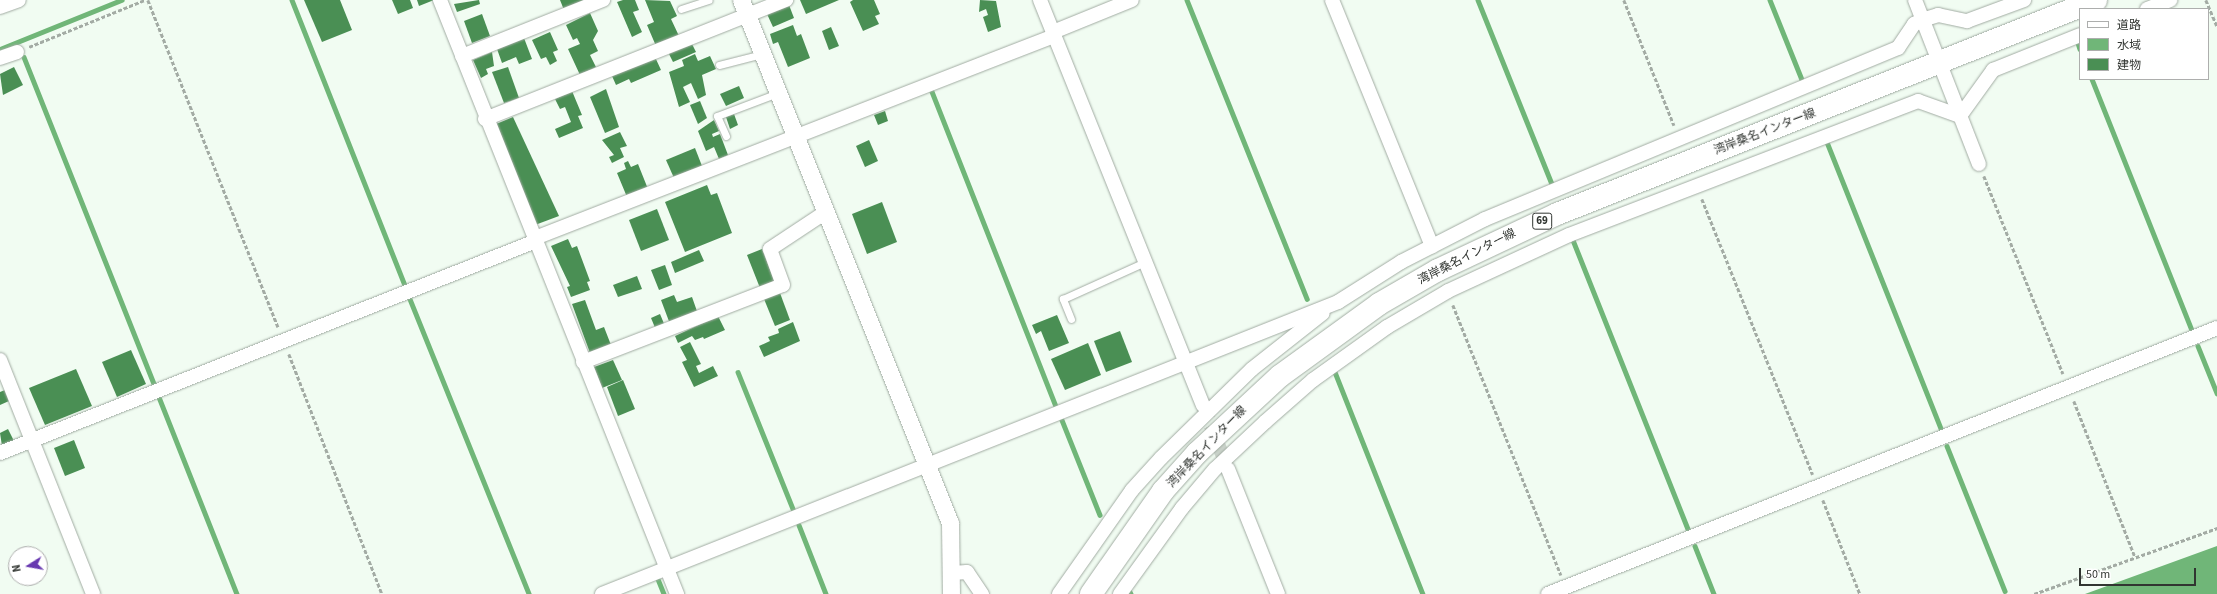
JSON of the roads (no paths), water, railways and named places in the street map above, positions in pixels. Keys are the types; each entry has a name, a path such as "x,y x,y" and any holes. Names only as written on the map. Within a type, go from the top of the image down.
{"main road":[{"name":"湾岸桑名インター線","path":"1091,594 1163,491 1197,453 1280,376 1379,304 1478,250 1557,214 2096,0"}],"street":[{"path":"0,7 19,0"},
{"path":"440,0 485,119 536,239 583,362 677,594"},
{"path":"462,56 603,0"},
{"path":"741,0 950,523 952,572 951,594"},
{"path":"485,119 786,0"},
{"path":"1040,0 1203,406"},
{"path":"0,453 1053,34 1132,0"},
{"path":"1332,0 1432,246"},
{"path":"1915,0 1979,164"},
{"path":"1059,594 1132,490 1161,458 1252,369 1338,302 1432,246 1485,219 1898,48 1914,24 1922,20 1938,15 1967,20 2024,0"},
{"path":"2150,8 2170,0"},
{"path":"1960,116 1993,70 2079,35"},
{"path":"0,58 17,52"},
{"path":"1120,594 1187,503 1265,422 1320,375 1387,327 1448,291 1569,235 1918,101 1960,116"},
{"path":"583,362 783,285 770,249 826,212"},
{"path":"602,594 1185,361 1338,302"},
{"path":"1548,594 1818,488 2217,328"},
{"path":"0,360 92,594"},
{"path":"1228,469 1278,594"},
{"path":"952,572 966,572 982,594"}],"lane":[{"path":"681,9 709,0"},
{"path":"719,65 763,54"},
{"path":"726,136 718,116 778,93"},
{"path":"1071,319 1063,300 1145,262"}],"water":[{"path":"2217,546 2217,594 2085,594"}],"waterway":[{"path":"0,49 121,0"},
{"path":"292,0 405,286"},
{"path":"1187,0 1307,299"},
{"path":"1478,0 1552,184"},
{"path":"1770,0 1803,82"},
{"path":"24,57 155,386"},
{"path":"2092,80 2192,330"},
{"path":"931,89 1056,406"},
{"path":"1827,142 1941,429"},
{"path":"1573,240 1688,529"},
{"path":"410,299 529,594"},
{"path":"2198,346 2217,393"},
{"path":"738,372 793,509"},
{"path":"1335,372 1423,594"},
{"path":"159,397 237,594"},
{"path":"1062,420 1100,515"},
{"path":"1947,446 2005,591"},
{"path":"799,525 826,594"},
{"path":"1695,546 1714,594"},
{"path":"658,579 664,594"}],"tunnel":[{"path":"1203,406 1228,469"}]}
